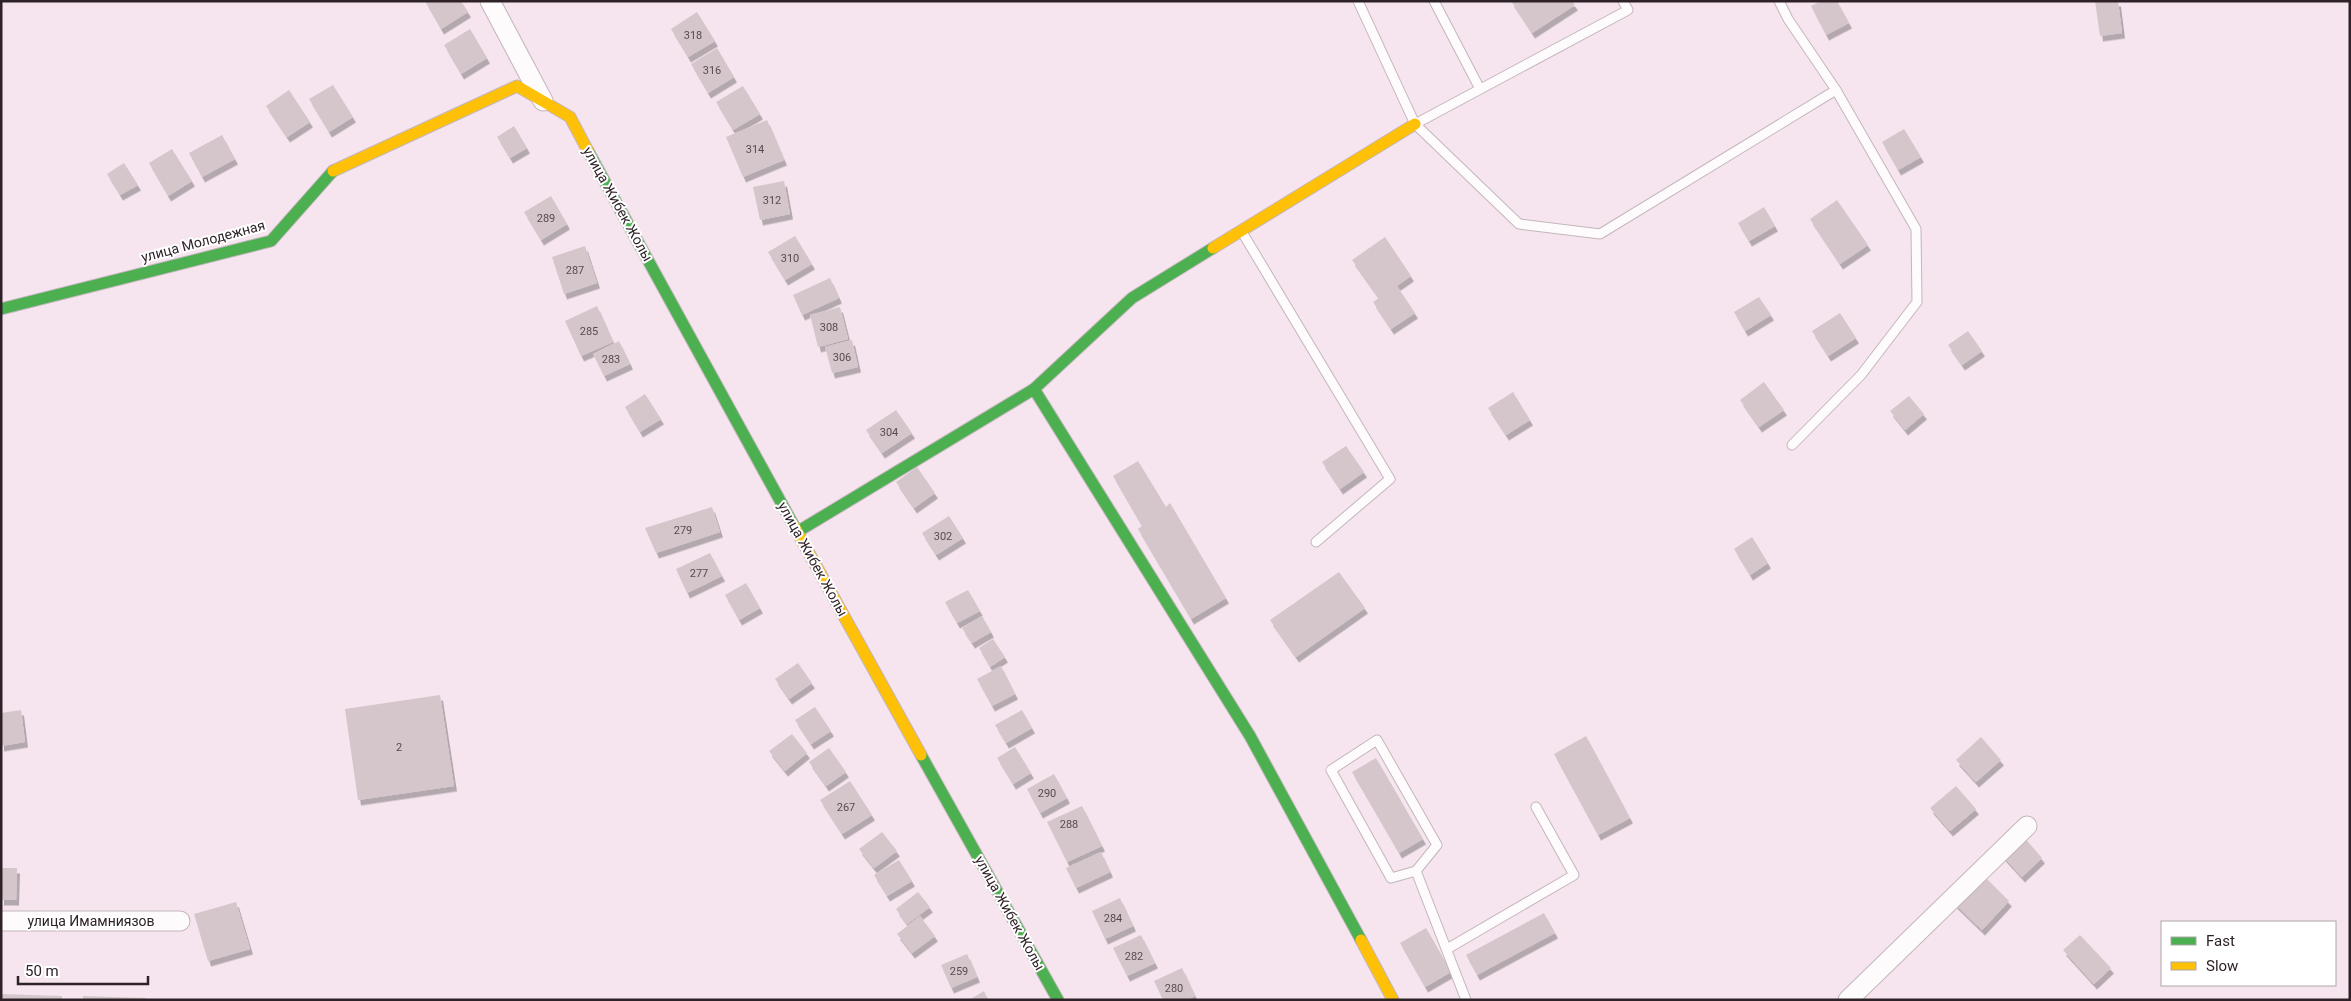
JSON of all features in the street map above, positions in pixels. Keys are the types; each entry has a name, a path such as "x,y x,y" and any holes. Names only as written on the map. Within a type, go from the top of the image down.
{"street":[{"path":"490,1 543,101"},
{"name":"улица Молодежная","path":"1,309 271,241 331,172 517,86 570,117"},
{"name":"улица Жибек Жолы","path":"570,117 797,532 1058,1000"},
{"path":"797,532 1034,389 1132,298 1415,124"},
{"path":"1034,389 1250,736 1393,1000"},
{"path":"1848,1000 2027,826"},
{"name":"улица Имамниязов","path":"1,921 180,921"}],"lane":[{"path":"1358,1 1415,124 1519,224 1600,234 1836,90"},
{"path":"1434,1 1480,89"},
{"path":"1415,124 1628,10 1623,1"},
{"path":"1779,1 1788,19 1836,90 1916,229 1917,302 1861,375 1792,445"},
{"path":"1241,230 1390,479 1316,542"},
{"path":"1377,740 1437,844 1416,871 1391,878 1331,770 1377,740"},
{"path":"1447,949 1574,875 1536,807"},
{"path":"1416,871 1466,1000"}],"building":[{"path":"425,1 461,1 468,12 441,29"},
{"path":"1511,1 1572,1 1575,5 1532,33"},
{"path":"1821,1 1837,1 1849,23 1826,35 1811,6"},
{"path":"2095,1 2118,1 2122,33 2100,36"},
{"path":"697,12 715,41 688,57 671,29"},
{"path":"470,29 487,58 461,74 444,45"},
{"path":"717,48 734,77 708,93 691,64"},
{"path":"333,85 353,117 329,132 309,99"},
{"path":"743,86 760,114 733,130 716,102"},
{"path":"289,90 310,122 287,137 266,106"},
{"path":"767,120 784,160 743,177 726,137"},
{"path":"514,126 527,148 510,158 497,137"},
{"path":"1904,129 1921,157 1898,170 1882,142"},
{"path":"222,135 235,159 202,177 189,153"},
{"path":"172,149 192,181 168,196 149,163"},
{"path":"124,163 138,185 120,195 107,174"},
{"path":"784,181 790,214 760,220 753,187"},
{"path":"551,196 567,224 541,240 524,212"},
{"path":"1837,200 1868,245 1840,264 1810,219"},
{"path":"1764,207 1775,226 1749,241 1738,223"},
{"path":"795,236 812,264 785,280 768,252"},
{"path":"1385,237 1411,276 1379,298 1352,260"},
{"path":"585,246 597,283 564,294 552,257"},
{"path":"830,278 839,298 802,315 793,295"},
{"path":"1397,286 1415,313 1391,329 1373,302"},
{"path":"1759,297 1771,315 1745,331 1734,312"},
{"path":"597,306 613,342 581,356 565,321"},
{"path":"840,307 848,339 818,347 810,315"},
{"path":"1840,313 1856,338 1828,356 1812,331"},
{"path":"1968,331 1982,351 1962,365 1948,345"},
{"path":"852,340 858,367 832,373 825,347"},
{"path":"619,341 630,364 604,376 593,354"},
{"path":"1764,382 1784,410 1759,427 1740,400"},
{"path":"1513,392 1530,420 1506,435 1488,408"},
{"path":"645,394 661,419 640,432 625,407"},
{"path":"1909,396 1924,414 1905,430 1890,411"},
{"path":"896,410 912,433 882,453 866,430"},
{"path":"1346,446 1364,472 1340,489 1322,462"},
{"path":"1138,461 1166,507 1170,503 1226,598 1191,619 1138,529 1142,526 1113,476"},
{"path":"917,467 935,493 914,508 896,482"},
{"path":"712,507 720,532 656,553 645,528"},
{"path":"949,516 963,538 936,555 922,533"},
{"path":"1752,537 1768,563 1750,575 1734,549"},
{"path":"710,553 722,576 687,593 676,569"},
{"path":"1339,572 1365,608 1296,657 1270,620"},
{"path":"746,583 760,608 739,620 725,595"},
{"path":"968,590 980,611 957,623 945,602"},
{"path":"982,616 991,632 972,643 962,628"},
{"path":"993,639 1005,657 990,667 979,648"},
{"path":"798,663 812,683 789,699 775,679"},
{"path":"1001,666 1015,694 992,706 977,679"},
{"path":"440,695 454,786 358,800 345,709"},
{"path":"815,707 831,731 811,744 795,720"},
{"path":"21,710 25,742 1,746 1,713"},
{"path":"1022,710 1032,728 1006,743 995,725"},
{"path":"792,734 807,753 785,771 769,751"},
{"path":"1586,736 1630,818 1598,835 1554,754"},
{"path":"1981,737 2001,760 1976,782 1956,760"},
{"path":"1015,747 1031,773 1013,784 997,758"},
{"path":"829,748 846,772 826,786 809,762"},
{"path":"1376,758 1423,839 1399,853 1352,772"},
{"path":"1054,774 1067,798 1040,813 1027,789"},
{"path":"850,781 872,815 842,834 820,800"},
{"path":"1956,786 1976,809 1950,831 1930,808"},
{"path":"1082,806 1102,846 1067,862 1047,822"},
{"path":"882,832 897,851 874,868 859,849"},
{"path":"2023,836 2042,858 2022,877 2002,855"},
{"path":"1101,852 1110,872 1076,888 1066,868"},
{"path":"899,860 912,881 887,896 874,875"},
{"path":"1,868 17,868 16,900 1,900"},
{"path":"1982,874 2009,901 1982,930 1954,903"},
{"path":"918,892 930,907 907,924 896,909"},
{"path":"1120,898 1133,926 1105,939 1092,911"},
{"path":"236,902 250,949 208,961 194,914"},
{"path":"1544,913 1555,933 1477,975 1466,955"},
{"path":"920,916 935,936 912,953 897,934"},
{"path":"1426,928 1451,972 1425,987 1400,943"},
{"path":"1141,935 1155,963 1127,976 1113,948"},
{"path":"2080,935 2111,968 2094,984 2063,950"},
{"path":"967,954 977,977 951,988 941,965"},
{"path":"1182,968 1195,996 1187,1000 1163,1000 1154,981"},
{"path":"984,991 988,1000 969,1000"},
{"path":"1,994 62,996 62,1000 1,1000"},
{"path":"83,996 146,998 146,1000 83,1000"}],"traffic: fast":[{"path":"588,151 794,526"},
{"path":"1,309 271,241 333,171"},
{"path":"797,532 1034,389 1132,298 1213,248"},
{"path":"1034,389 1250,736 1361,940"},
{"path":"921,755 1058,1000"}],"traffic: slow":[{"path":"333,171 517,86 570,117 588,151"},
{"path":"1213,248 1415,124"},
{"path":"794,526 921,755"},
{"path":"1361,940 1393,1000"}]}
